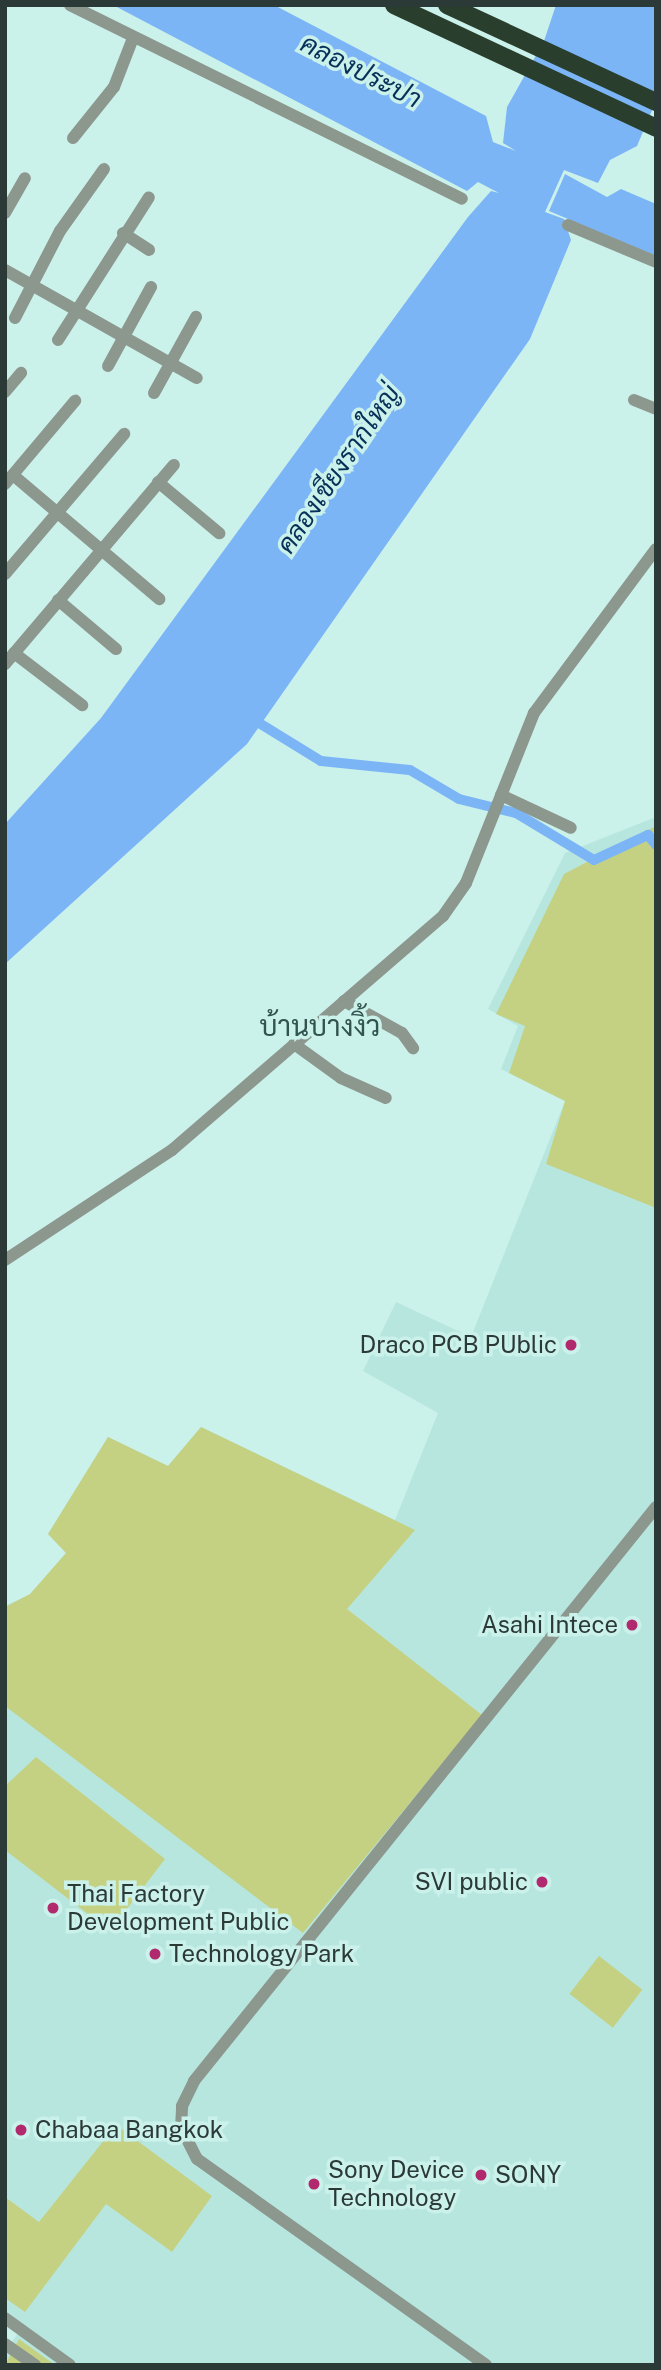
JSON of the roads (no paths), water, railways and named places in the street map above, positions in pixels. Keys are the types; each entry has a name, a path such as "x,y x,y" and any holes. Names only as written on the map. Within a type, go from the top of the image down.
{"highway":[{"path":"394,5 656,128"},
{"path":"447,5 656,102"}],"street":[{"path":"70,5 462,199"},
{"path":"73,138 114,87 133,38"},
{"path":"15,317 30,285 104,169"},
{"path":"5,213 24,178"},
{"path":"58,340 123,233 149,197"},
{"path":"568,225 656,262"},
{"path":"123,233 149,250"},
{"path":"5,270 77,307 197,378"},
{"path":"108,366 151,287"},
{"path":"154,393 196,317"},
{"path":"5,392 21,373"},
{"path":"634,400 656,409"},
{"path":"75,401 9,480 57,513 159,599"},
{"path":"5,574 124,434"},
{"path":"5,664 174,465"},
{"path":"158,482 219,533"},
{"path":"5,1260 127,1184 344,1001 456,901 546,693 573,667 656,549"},
{"path":"58,600 116,649"},
{"path":"14,653 82,705"},
{"path":"500,797 571,828"},
{"path":"344,1001 402,1033 413,1048"},
{"path":"294,1044 341,1078 386,1098"},
{"path":"486,2365 197,2159 181,2128 182,2106 194,2081 656,1507"},
{"path":"5,2318 70,2365"},
{"path":"5,2344 35,2365"}],"water":[{"path":"113,5 274,5 486,116 493,142 516,151 503,143 507,107 544,41 556,5 656,5 656,101 637,146 610,160 598,183 564,170 545,212 564,219 571,240 530,339 247,744 5,964 5,824 101,718 468,217 491,191 499,193 478,182 467,191"},
{"path":"565,174 607,197 621,189 656,204 656,256 549,211"}],"waterway":[{"path":"251,718 321,761 410,770 459,799 516,813 594,860 648,835 656,845"}],"place":[{"name":"Draco PCB PUblic","path":"571,1345"},
{"name":"Asahi Intece","path":"632,1625"},
{"name":"SVI public","path":"542,1882"},
{"name":"Thai Factory Development Public","path":"53,1908"},
{"name":"Technology Park","path":"155,1954"},
{"name":"Chabaa Bangkok","path":"21,2130"},
{"name":"SONY","path":"481,2175"},
{"name":"Sony Device Technology","path":"314,2184"}],"district":[{"name":"บ้านบางงิ้ว","path":"320,1026"}],"water label":[{"name":"คลองประปา","path":"361,71"},
{"name":"คลองเชียงรากใหญ่","path":"338,469"}]}
